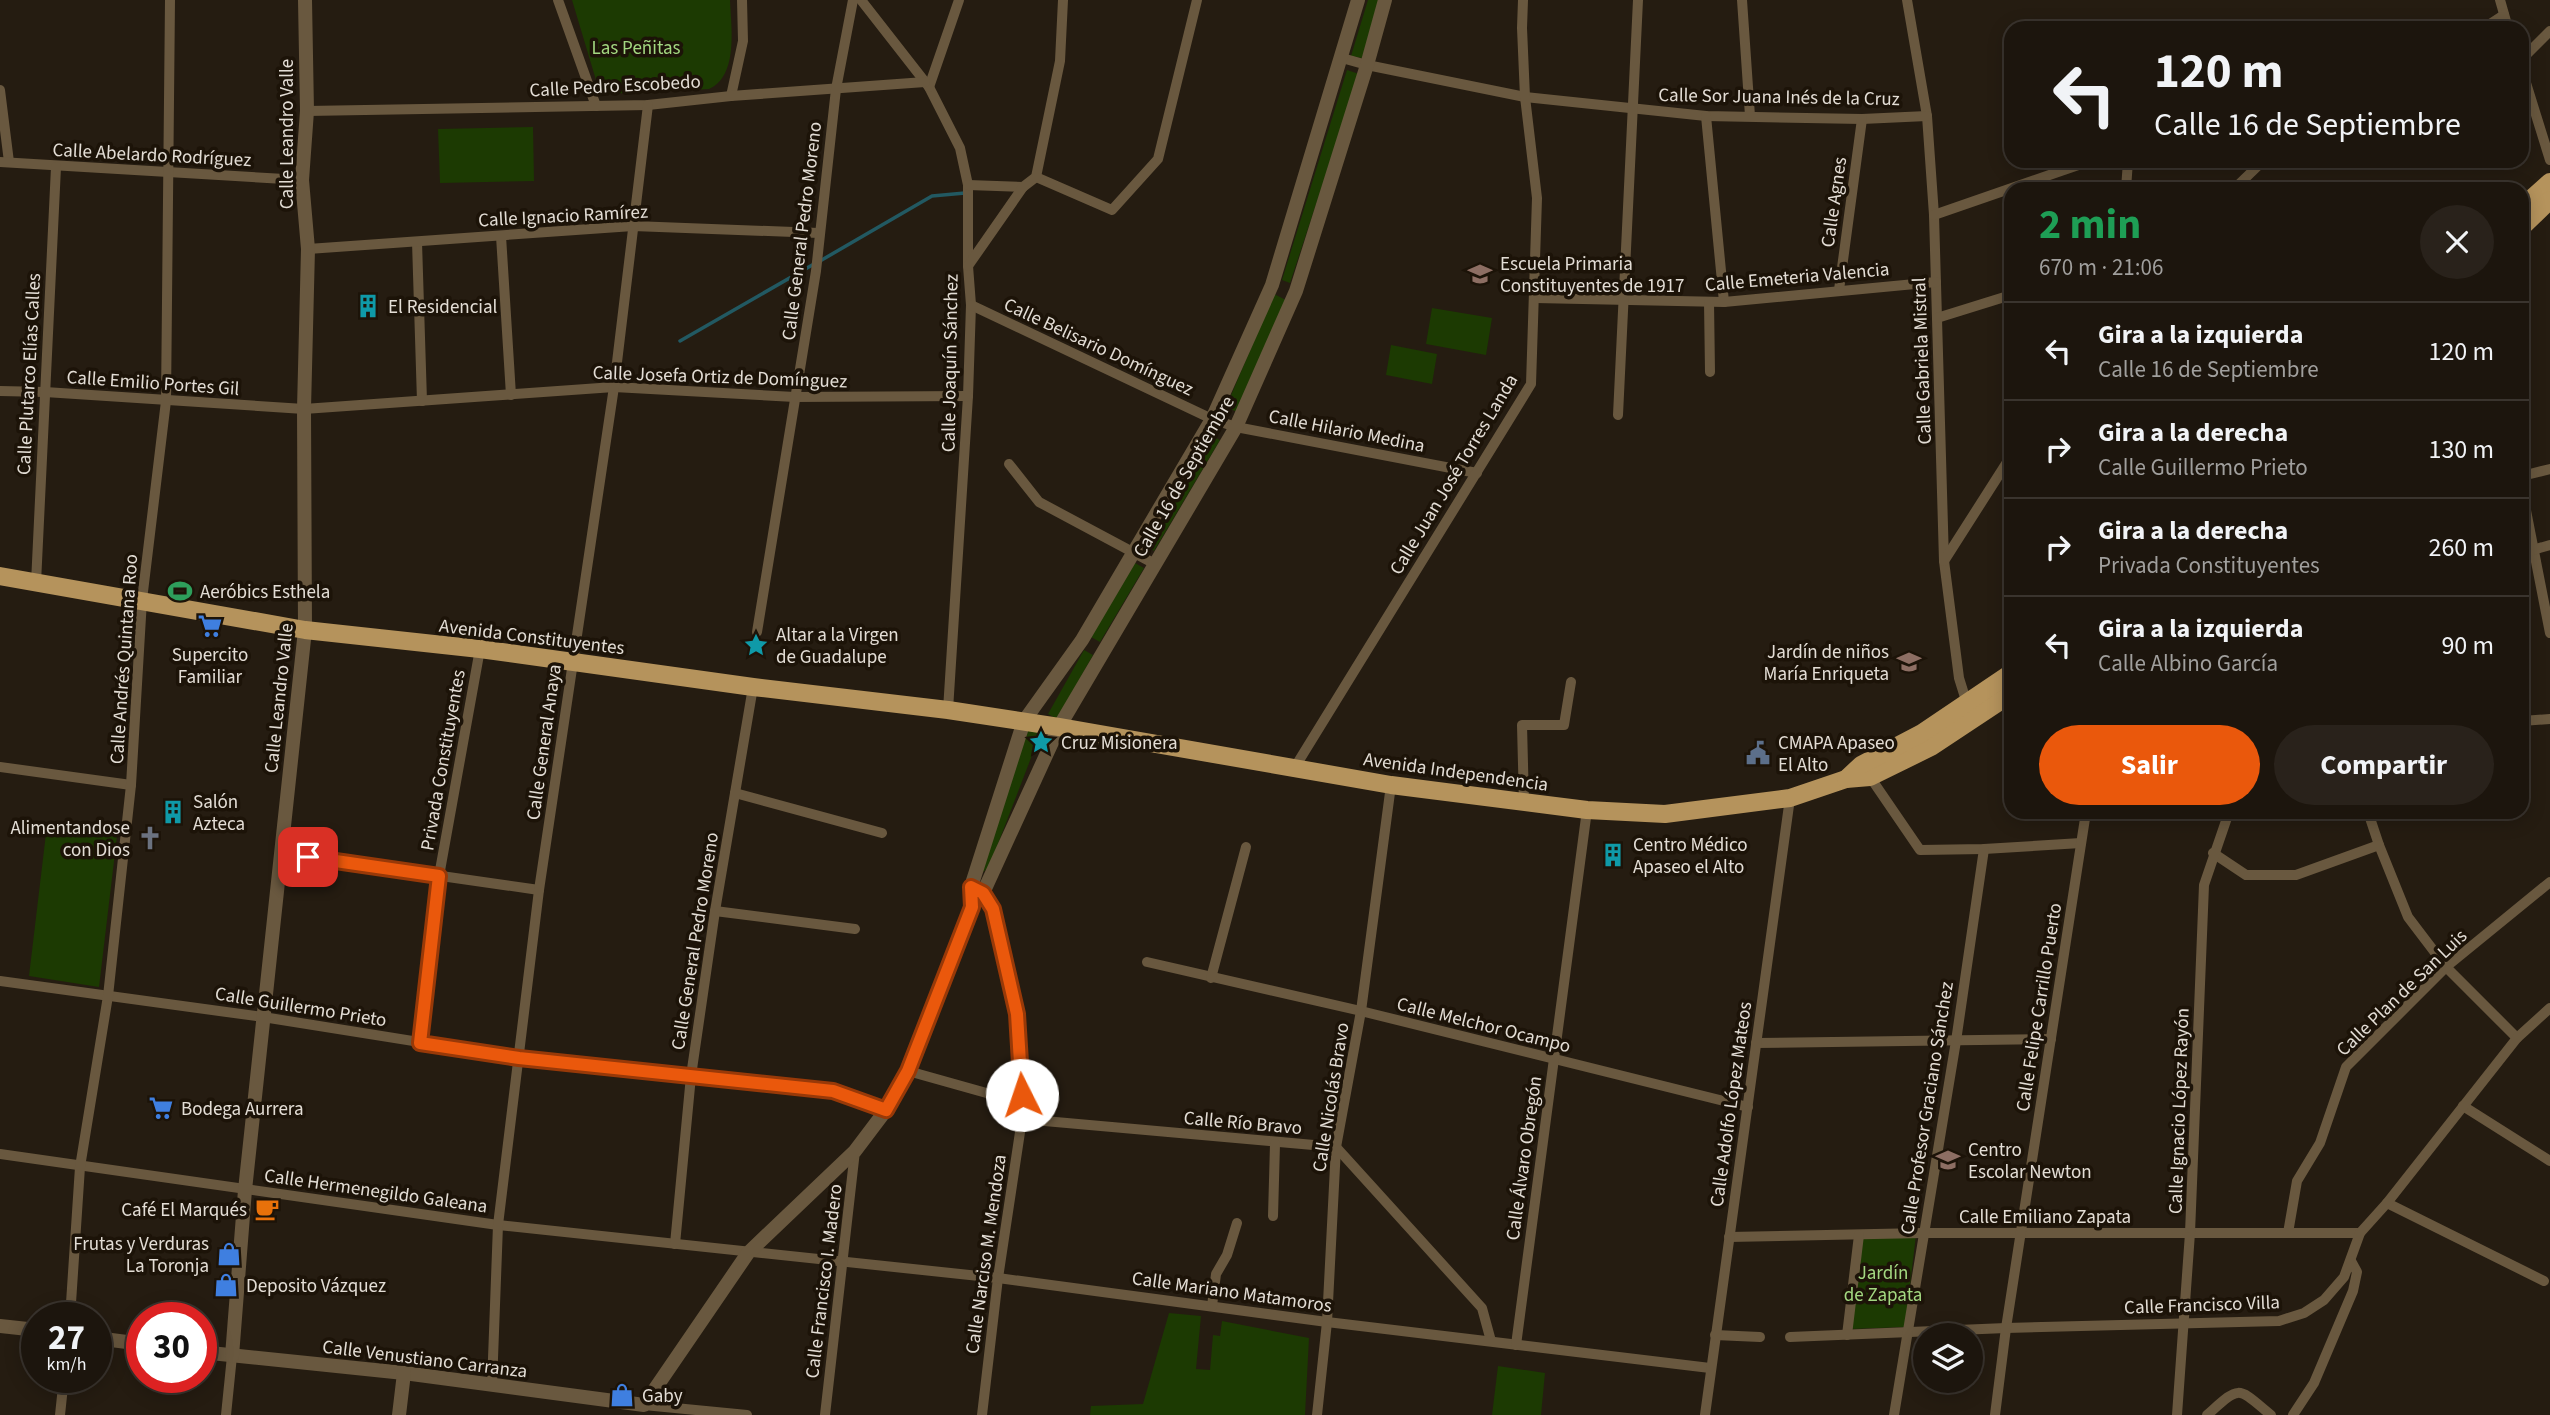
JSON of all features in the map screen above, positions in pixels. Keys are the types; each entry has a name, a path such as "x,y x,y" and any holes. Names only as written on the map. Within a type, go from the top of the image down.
{"main road":[{"path":"2529,201 2550,182"},
{"path":"2529,220 2550,201"},
{"name":"Avenida Constituyentes","path":"0,576 305,630 480,649 1059,727"},
{"name":"Avenida Independencia","path":"1971,711 2004,680"},
{"name":"Avenida Independencia","path":"1059,727 1391,785 1587,810 1665,814 1790,798 1846,779 1866,771 1922,733 2004,697"}],"street":[{"name":"Calle Andrés Quintana Roo","path":"70,1302 80,1167 108,996 131,785 142,600 166,401 170,0"},
{"name":"Calle Leandro Valle","path":"232,1356 245,1190 305,630 304,410 308,249 302,180 307,111 305,0"},
{"path":"558,0 596,106"},
{"path":"731,96 743,41 742,0"},
{"name":"Calle General Pedro Moreno","path":"757,632 816,271 836,89 853,0"},
{"path":"861,0 927,85 960,148 968,184 968,266"},
{"path":"927,85 959,0"},
{"path":"1063,0 1060,61 1036,177 1112,210 1158,159 1197,0"},
{"name":"Calle 16 de Septiembre","path":"644,1405 748,1253 855,1151 886,1110 908,1071 972,907 1024,721 1082,640 1212,419 1272,285 1358,0"},
{"name":"Calle 16 de Septiembre","path":"977,890 1059,727 1236,427 1296,291 1385,0"},
{"name":"Calle Juan José Torres Landa","path":"1296,767 1531,384 1537,198 1525,97 1523,0"},
{"path":"1618,415 1638,0"},
{"path":"1742,0 1750,116"},
{"name":"Calle Gabriela Mistral","path":"1908,0 1927,116 1934,215 1944,561 1959,678 1971,711"},
{"path":"2500,0 2506,21"},
{"path":"2495,21 2504,15"},
{"path":"2529,52 2550,31"},
{"name":"Calle Sor Juana Inés de la Cruz","path":"1342,58 1525,97 1633,109 1706,116 1927,116"},
{"name":"Calle Pedro Escobedo","path":"307,111 648,105 731,96 927,85"},
{"path":"0,90 5,162"},
{"path":"2529,92 2550,160"},
{"name":"Calle General Anaya","path":"492,1385 498,1225 539,890 614,387 648,105"},
{"path":"1706,116 1724,302"},
{"name":"Calle Agnes","path":"1839,290 1862,118"},
{"name":"Calle Abelardo Rodríguez","path":"5,162 302,180"},
{"name":"Calle Plutarco Elías Calles","path":"36,583 56,167"},
{"path":"2029,182 2070,168"},
{"path":"2241,182 2256,168"},
{"name":"Calle Joaquín Sánchez","path":"948,710 968,396 971,305 968,266 1023,187 1036,177"},
{"path":"968,184 1023,187"},
{"path":"1934,215 2004,191"},
{"name":"Calle Ignacio Ramírez","path":"308,249 634,226 819,233"},
{"path":"501,236 511,395"},
{"path":"416,242 422,401"},
{"name":"Calle Emeteria Valencia","path":"1535,298 1724,302 1936,282"},
{"path":"1272,285 1296,291"},
{"path":"1937,318 2004,297"},
{"path":"1709,302 1710,372"},
{"name":"Calle Belisario Domínguez","path":"971,305 1212,419"},
{"name":"Calle Josefa Ortiz de Domínguez","path":"304,410 614,387 795,397 968,396"},
{"name":"Calle Emilio Portes Gil","path":"0,391 304,410"},
{"name":"Calle Hilario Medina","path":"1212,419 1236,427 1477,473"},
{"path":"1009,464 1040,502 1155,564"},
{"path":"1944,561 2004,467"},
{"path":"2529,474 2550,469"},
{"path":"2529,524 2550,633"},
{"path":"2529,551 2550,545"},
{"path":"1082,640 1104,653"},
{"name":"Privada Constituyentes","path":"420,1043 439,876 480,649"},
{"path":"1524,803 1522,724 1564,725 1571,682"},
{"name":"Calle General Pedro Moreno","path":"675,1244 691,1076 715,911 753,687"},
{"path":"2529,720 2550,719"},
{"path":"0,767 131,785"},
{"path":"1866,771 1920,850 2081,843"},
{"name":"Calle Nicolás Bravo","path":"1317,1415 1327,1322 1336,1147 1361,1011 1391,785"},
{"path":"735,793 882,833"},
{"name":"Calle Adolfo López Mateos","path":"1705,1415 1790,798"},
{"name":"Calle Álvaro Obregón","path":"1516,1345 1587,810"},
{"name":"Calle Felipe Carrillo Puerto","path":"1995,1415 2020,1233 2085,819"},
{"name":"Calle Ignacio López Rayón","path":"2177,1415 2190,1233 2204,885 2226,819"},
{"path":"2370,819 2408,917 2446,967 2518,1038"},
{"path":"2213,853 2246,875 2296,875 2379,845"},
{"path":"1211,978 1246,847"},
{"name":"Calle Profesor Graciano Sánchez","path":"1894,1415 1956,1041 1984,849"},
{"path":"281,853 539,890"},
{"name":"Calle Plan de San Luis","path":"2288,1233 2297,1181 2320,1143 2346,1067 2446,967 2550,882"},
{"name":"Calle Narciso M. Mendoza","path":"977,890 993,909 1017,1014 1022,1095 1022,1119 998,1278 982,1415"},
{"path":"715,911 855,929"},
{"name":"Calle Melchor Ocampo","path":"1147,962 1361,1011 1748,1107"},
{"name":"Calle Guillermo Prieto","path":"0,981 263,1017 519,1058 833,1091 886,1110"},
{"name":"Calle Francisco Villa","path":"1790,1337 2279,1321 2304,1313 2323,1300 2344,1278 2360,1233 2518,1038 2550,1008"},
{"path":"1756,1043 2051,1039"},
{"path":"908,1071 990,1094 1022,1095"},
{"path":"2463,1107 2550,1161"},
{"name":"Calle Río Bravo","path":"1022,1119 1275,1144 1336,1147"},
{"path":"1273,1216 1275,1144"},
{"path":"1336,1147 1482,1308 1491,1341"},
{"name":"Calle Francisco I. Madero","path":"825,1415 855,1151"},
{"name":"Calle Hermenegildo Galeana","path":"0,1154 498,1225 748,1253"},
{"path":"2387,1203 2544,1282"},
{"path":"1212,1306 1216,1274 1227,1255 1237,1223"},
{"name":"Calle Emiliano Zapata","path":"1729,1237 1923,1233 2360,1233"},
{"path":"1847,1335 1859,1234"},
{"name":"Calle Mariano Matamoros","path":"748,1253 998,1278 1327,1322 1710,1368"},
{"path":"2293,1415 2314,1383 2353,1291 2357,1272 2351,1261"},
{"path":"0,1326 21,1328"},
{"path":"1714,1335 1760,1337"},
{"name":"Calle Venustiano Carranza","path":"217,1354 404,1373 644,1405"},
{"path":"226,1415 232,1356"},
{"path":"399,1415 404,1373"},
{"path":"2207,1415 2238,1391 2271,1415"},
{"path":"60,1415 62,1393"},
{"path":"644,1405 747,1415"}],"green space":[{"name":"Las Peñitas","path":"572,0 730,0 732,36 725,73 719,83 709,89 605,94 599,90"},
{"path":"1368,0 1379,0 1362,58 1351,56"},
{"path":"1347,70 1359,74 1290,283 1282,280"},
{"path":"533,127 534,181 440,183 438,129"},
{"path":"1274,294 1286,300 1237,412 1226,407"},
{"path":"1432,308 1492,318 1486,355 1426,344"},
{"path":"1391,345 1437,354 1432,384 1386,375"},
{"path":"1210,435 1220,440 1154,551 1147,546"},
{"path":"1135,563 1144,568 1100,642 1091,637"},
{"path":"1084,650 1093,655 1057,719 1048,714"},
{"path":"1029,728 1041,732 989,867 983,872 983,859"},
{"path":"47,825 117,836 99,987 29,976"},
{"name":"Jardín de Zapata","path":"1916,1235 1905,1327 1850,1329 1861,1239"},
{"path":"1169,1313 1201,1316 1196,1369 1210,1370 1213,1335 1220,1336 1222,1321 1309,1338 1305,1415 1090,1415 1091,1406 1143,1404"},
{"path":"1498,1366 1545,1373 1541,1415 1492,1415"}],"waterway":[{"path":"820,261 932,196 965,193"},
{"path":"680,341 814,264"}],"place":[{"name":"Escuela Primaria Constituyentes de 1917","path":"1480,274"},
{"name":"El Residencial","path":"368,306"},
{"name":"Aeróbics Esthela","path":"180,591"},
{"name":"Supercito Familiar","path":"210,626"},
{"name":"Altar a la Virgen de Guadalupe","path":"756,645"},
{"name":"Jardín de niños María Enriqueta","path":"1909,662"},
{"name":"Cruz Misionera","path":"1041,742"},
{"name":"CMAPA Apaseo El Alto","path":"1758,753"},
{"name":"Salón Azteca","path":"173,812"},
{"name":"Alimentandose con Dios","path":"150,838"},
{"name":"Centro Médico Apaseo el Alto","path":"1613,855"},
{"name":"Bodega Aurrera","path":"161,1108"},
{"name":"Centro Escolar Newton","path":"1948,1160"},
{"name":"Café El Marqués","path":"267,1209"},
{"name":"Frutas y Verduras La Toronja","path":"229,1254"},
{"name":"Deposito Vázquez","path":"226,1285"},
{"name":"Gaby","path":"622,1395"}],"route":[{"path":"308,857 439,876 420,1043 519,1058 833,1091 886,1110 908,1071 972,907 971,887 983,893 993,909 1017,1014 1022,1095"}]}
